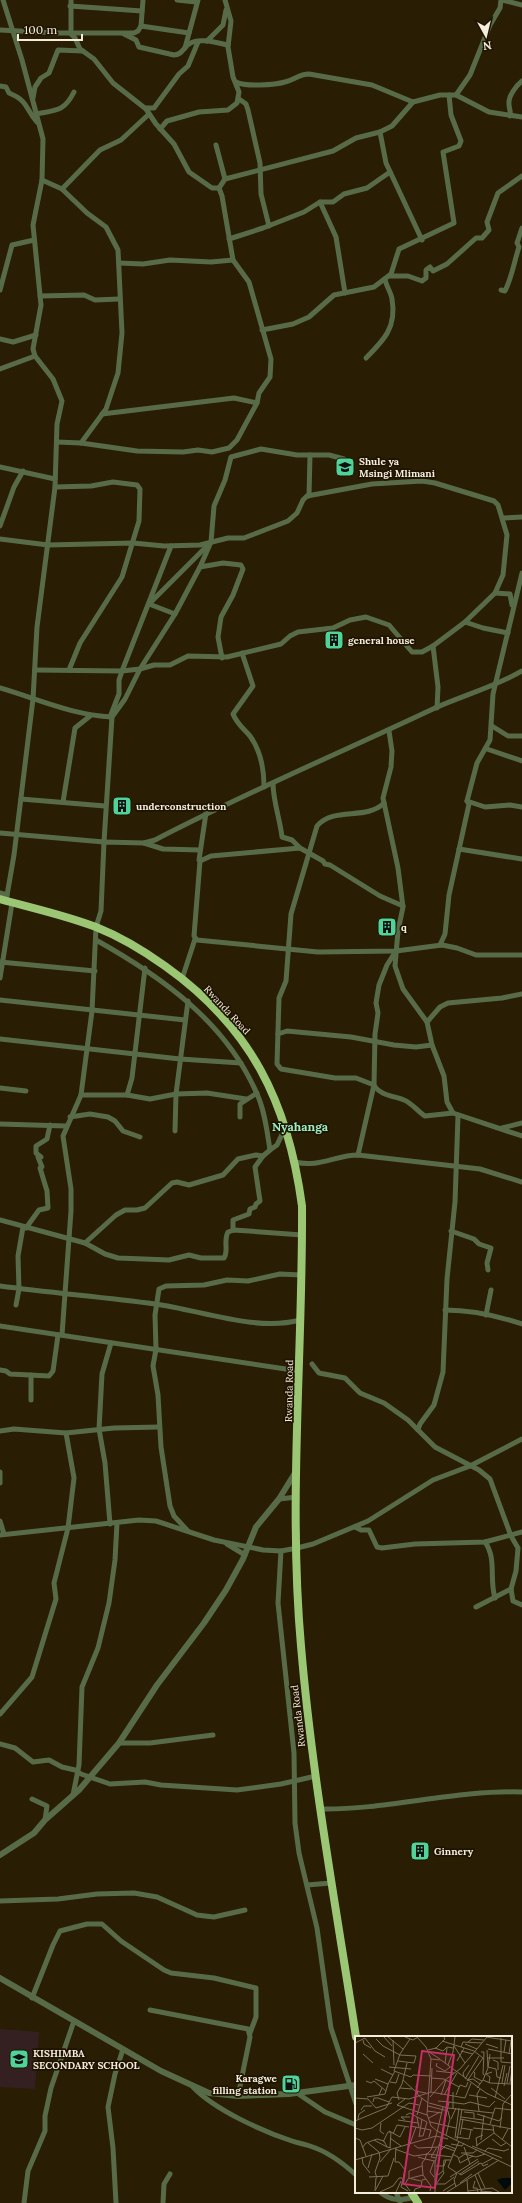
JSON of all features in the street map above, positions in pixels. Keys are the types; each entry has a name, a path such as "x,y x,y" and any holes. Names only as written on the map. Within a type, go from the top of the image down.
{"highway":[{"name":"Rwanda Road","path":"6,899 96,927 147,954 182,979 206,999 243,1041 265,1077 286,1128 295,1162 302,1206 297,1470 297,1548 300,1645 331,1883 356,2036"}],"street":[{"path":"0,978 6,899 21,800 33,699 37,627 55,487 57,424 62,401 53,380 35,356 33,349 40,296 33,222 42,180 42,139 33,101 3,0"},
{"path":"71,0 71,34 83,51 94,59 117,86 146,108 160,129 174,144 184,166 189,172 212,188 219,188"},
{"path":"0,30 13,32 71,34 124,34 138,31 141,26 143,0"},
{"path":"177,0 197,1 185,49"},
{"path":"207,42 222,25 226,18 225,0"},
{"path":"456,95 470,75 484,45 490,25 500,8 502,0 522,5"},
{"path":"70,6 142,11"},
{"path":"160,129 170,120 199,112 228,110 237,104 239,99 236,82 231,70 228,45 231,21 226,7"},
{"path":"141,26 188,33"},
{"path":"124,34 136,40 139,47 174,55 180,54 191,43 207,42 228,45"},
{"path":"146,108 154,108 179,74 186,68 198,42"},
{"path":"33,101 35,87 41,78 49,73 58,50 83,51"},
{"path":"236,82 244,85 282,83 301,75 309,74 372,85 413,102"},
{"path":"510,116 511,110 509,102 516,88 522,81"},
{"path":"0,86 6,87 9,93 16,95 27,104 38,123"},
{"path":"36,114 61,109 67,104 74,92"},
{"path":"219,188 225,179 261,168 333,151 356,138 380,132 392,126 413,102 440,95 456,95 489,112 522,117"},
{"path":"366,358 388,334 393,317 392,298 387,277 399,249 422,240 452,225 455,221 444,152 459,146 461,141 452,115 449,95"},
{"path":"239,99 246,104 248,110 261,168 262,200 269,226"},
{"path":"62,188 100,150 121,140 149,114"},
{"path":"380,132 384,155 390,172 422,240"},
{"path":"216,145 225,179"},
{"path":"229,239 269,226 304,212 320,202 333,202 344,194 367,188 390,172"},
{"path":"262,330 290,324 309,317 331,297 370,288 387,277 408,276 422,281 426,278 426,270 430,267 433,271 443,267 476,238 482,238 489,230 487,222 498,193 522,176"},
{"path":"42,180 62,188 108,230 118,250 119,299 122,333 118,373 111,398 82,443"},
{"path":"57,442 82,443 137,451 220,451 229,448 237,440 257,403 259,393 271,374 270,355 248,281 233,260 222,196 219,188"},
{"path":"320,202 336,237 345,293"},
{"path":"501,290 505,291 511,279 519,247 517,243 522,228"},
{"path":"0,290 12,245 34,240"},
{"path":"119,263 140,264 170,260 211,262 233,260"},
{"path":"40,296 84,295 95,300 119,299"},
{"path":"0,339 13,342 36,335"},
{"path":"0,369 35,356"},
{"path":"102,414 234,398 257,403"},
{"path":"111,717 126,699 140,669 175,614 200,567 211,542 214,506 225,480 231,456 261,449 310,455 328,455 342,458 344,462 342,471"},
{"path":"309,496 310,455"},
{"path":"0,467 55,479"},
{"path":"0,526 12,493 23,471"},
{"path":"55,487 91,486 113,482 138,485 140,515 121,580 102,604 80,643 69,670"},
{"path":"0,539 48,545 133,543 171,546 200,545 211,542 244,538 288,521 298,511 302,500 309,496 372,484 430,482 491,499 497,503 503,518 507,535 506,554 503,575 495,593 465,622 433,646 420,653 412,652 389,625 366,617 350,620 333,628 298,632 290,636 281,644 222,658 188,656 170,665 150,666 122,671 35,670"},
{"path":"503,518 522,517"},
{"path":"149,604 211,542"},
{"path":"0,1370 6,1370 10,1374 48,1376 52,1373 60,1335 70,1240 71,1189 63,1136 66,1126 81,1095 92,1011 96,927 101,911 105,806 111,717 119,694 119,680 122,671 171,546"},
{"path":"200,567 226,563 243,567 233,595 221,618 218,637 222,658"},
{"path":"440,945 445,934 449,895 469,804 467,801 477,763 487,749 492,726 492,706 496,685 513,608 519,594 522,573"},
{"path":"495,593 510,594 513,608"},
{"path":"149,604 175,614"},
{"path":"465,622 483,628 508,633"},
{"path":"433,646 438,687 437,708"},
{"path":"242,653 254,686 233,714 237,723 252,740 263,766 264,787"},
{"path":"144,843 155,840 206,813 437,708 496,685 522,671"},
{"path":"0,688 90,716 111,717"},
{"path":"63,802 75,728 90,716"},
{"path":"492,726 508,736 522,736"},
{"path":"389,731 392,750 391,767 383,798 398,868 403,906 395,966 400,984 427,1022 432,1045 444,1076 447,1102 452,1112 458,1116 501,1128 522,1136"},
{"path":"487,749 522,761"},
{"path":"274,783 273,796 278,808 282,837 292,840 309,854 363,884 380,896 403,906"},
{"path":"21,800 105,806"},
{"path":"467,801 486,807 510,805 522,807"},
{"path":"384,803 375,811 338,815 322,822 317,826 292,909 286,981 279,998 278,1064 281,1069 335,1078 356,1078 374,1085 376,1090 405,1100 425,1116 452,1112"},
{"path":"182,979 195,939 200,861 198,860 206,813"},
{"path":"0,833 104,842 144,843 163,849 200,850"},
{"path":"200,861 211,856 300,848"},
{"path":"459,849 522,859"},
{"path":"0,893 6,899"},
{"path":"195,939 200,941 318,952 396,952 440,945 457,948 476,955 522,955"},
{"path":"96,940 145,968 188,1001 213,1026 241,1063 257,1093 270,1150"},
{"path":"358,1155 374,1085 376,1023 378,1013 376,1003 380,982 396,952"},
{"path":"1,962 95,971"},
{"path":"127,1094 134,1054 145,968"},
{"path":"427,1022 440,1007 448,1003 502,998 522,994"},
{"path":"0,1000 185,1020"},
{"path":"175,1131 176,1094 188,1001"},
{"path":"278,1034 287,1031 330,1034 416,1047 432,1045"},
{"path":"0,1039 180,1060 241,1063"},
{"path":"0,1088 26,1091"},
{"path":"240,1118 239,1106 246,1099 257,1093"},
{"path":"81,1095 127,1094 150,1099 176,1094 213,1094 246,1099"},
{"path":"70,1117 90,1114 108,1117 115,1121 123,1131 140,1137"},
{"path":"418,1430 420,1424 434,1405 441,1382 445,1347 445,1310 451,1231 455,1202 458,1116"},
{"path":"501,1128 522,1123"},
{"path":"0,1124 66,1126"},
{"path":"16,1305 19,1288 18,1256 25,1227 39,1210 48,1208 47,1191 40,1168 42,1168 38,1158 41,1157 36,1153 36,1146 47,1139 50,1125"},
{"path":"233,1230 232,1220 249,1214 250,1209 255,1207 260,1201 255,1167 274,1147 286,1128"},
{"path":"85,1244 116,1214 125,1210 145,1208 172,1183 177,1182 189,1185 223,1175 238,1159 254,1155 264,1156"},
{"path":"295,1162 322,1163 340,1156 358,1155 480,1169 522,1182"},
{"path":"0,1220 85,1244 105,1254 118,1258 169,1260 189,1255 201,1258 220,1259 226,1255 224,1243 227,1234 233,1230 302,1235"},
{"path":"451,1231 474,1239 479,1244 491,1248 487,1263 488,1270"},
{"path":"191,1533 174,1516 170,1506 159,1427 158,1395 153,1366 156,1349 156,1304 159,1289 162,1287 204,1285 227,1280 248,1281 280,1274 300,1275"},
{"path":"0,1286 156,1304 268,1323 290,1323 300,1320"},
{"path":"486,1315 491,1290"},
{"path":"445,1310 459,1310 522,1324"},
{"path":"0,1326 299,1370"},
{"path":"110,1524 106,1471 99,1429 102,1374 111,1343"},
{"path":"312,1364 321,1374 345,1378 355,1389 384,1403 418,1430 435,1447 486,1474 490,1478 518,1551 515,1574 511,1589 513,1601 522,1605"},
{"path":"31,1375 31,1400"},
{"path":"0,1431 14,1429 66,1432 99,1429 159,1427"},
{"path":"0,1714 24,1688 36,1667 56,1599 54,1582 68,1528 74,1478 66,1432"},
{"path":"0,1521 2,1534 139,1520 156,1521 227,1544 263,1550 281,1551 313,1544 355,1527 383,1513 428,1483 470,1466 522,1439"},
{"path":"0,1856 34,1832 73,1795 119,1743 156,1685 211,1612 245,1555 259,1522 279,1499 297,1470"},
{"path":"0,1472 0,1483"},
{"path":"279,1499 297,1497"},
{"path":"73,1795 78,1772 82,1687 98,1648 109,1603 115,1560 116,1523"},
{"path":"355,1527 361,1530 369,1530 374,1543 377,1547 382,1548 415,1544 485,1542 522,1532"},
{"path":"485,1542 492,1559 492,1585 495,1598"},
{"path":"227,1544 245,1555"},
{"path":"281,1551 278,1585 279,1621 294,1753 295,1823 317,1928 331,2028 355,2102"},
{"path":"476,1607 511,1589"},
{"path":"119,1743 150,1743 213,1735"},
{"path":"0,1744 15,1748 33,1762 48,1760 62,1768 91,1776 110,1784 145,1782 161,1785 237,1790 295,1781 316,1776"},
{"path":"321,1809 356,1808 441,1796 522,1792"},
{"path":"32,1799 47,1806 45,1820"},
{"path":"307,1885 331,1883"},
{"path":"0,1901 58,1899 97,1894 134,1893 157,1897 197,1915 214,1917 245,1910"},
{"path":"32,1998 60,1931 87,1924 102,1924 121,1941 164,1970 171,1973 214,1978 256,1988 256,2017 250,2033 238,2096"},
{"path":"0,1978 32,1998 161,2071 209,2093 238,2096 297,2093 355,2085"},
{"path":"150,2010 176,2016 246,2027 250,2033"},
{"path":"24,2203 28,2171 45,2132 45,2116 51,2088 74,2021"},
{"path":"116,2203 114,2148 108,2107 115,2074 124,2049"},
{"path":"194,2087 218,2107 280,2137 314,2148 355,2174"},
{"path":"297,2093 325,2112 355,2124"},
{"path":"163,2203 164,2184 170,2174"},
{"path":"382,2193 389,2198 400,2202 414,2197"}],"shaded area":[{"name":"KISHIMBA SECONDARY SCHOOL","path":"0,2029 39,2032 35,2089 0,2087"}],"place":[{"name":"Shule ya Msingi Mlimani","path":"345,467"},
{"name":"general house","path":"334,640"},
{"name":"underconstruction","path":"122,806"},
{"name":"q","path":"387,927"},
{"name":"Ginnery","path":"420,1851"},
{"name":"KISHIMBA SECONDARY SCHOOL","path":"19,2059"},
{"name":"Karagwe filling station","path":"291,2084"}],"district":[{"name":"Nyahanga","path":"300,1126"}]}
